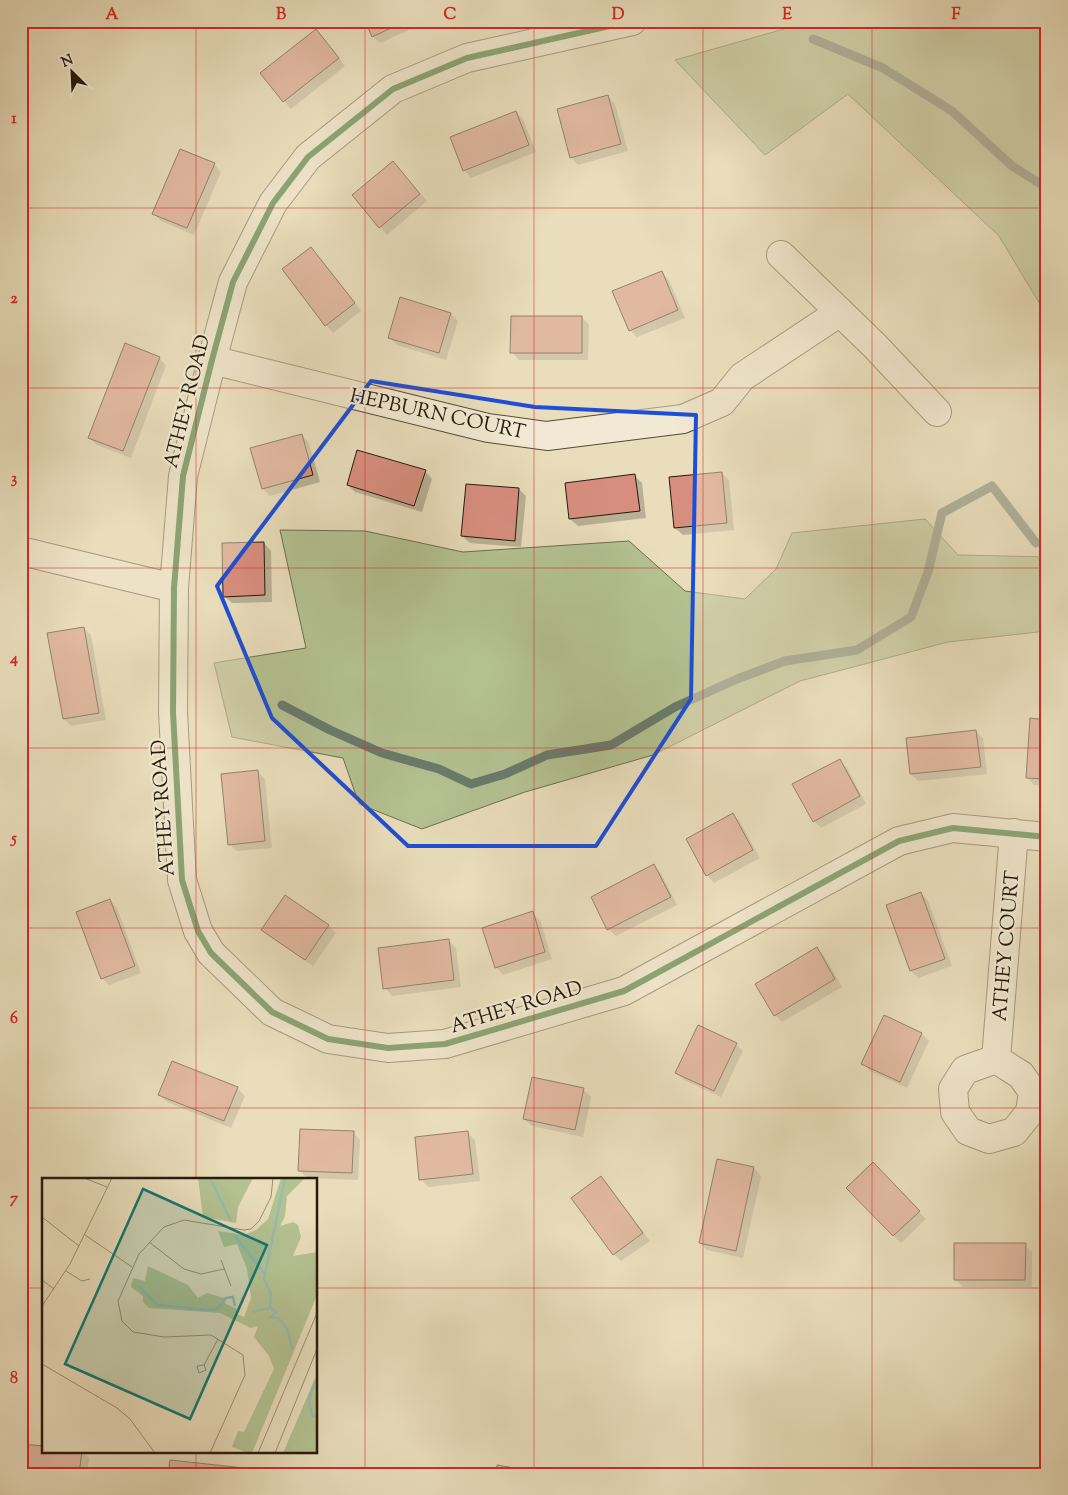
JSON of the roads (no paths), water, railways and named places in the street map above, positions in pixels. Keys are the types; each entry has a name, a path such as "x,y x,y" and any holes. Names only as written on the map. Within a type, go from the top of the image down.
{"street":[{"name":"ATHEY ROAD","path":"632,21 467,58 393,89 308,157 273,203 233,282 183,476 174,588 173,712 182,880 198,931 212,953 272,1012 328,1039 388,1048 445,1044 624,991 899,841 952,828 1047,837"},
{"path":"781,255 876,346 937,412"},
{"name":"HEPBURN COURT","path":"212,360 488,428 547,436 683,419 722,402 742,377 840,312"},
{"path":"21,550 174,588"},
{"name":"ATHEY COURT","path":"996,1059 1014,833"}],"waterway":[{"path":"813,39 883,68 952,111 1012,166 1047,188"},
{"path":"282,705 330,730 382,753 439,769 471,784 505,774 547,755 611,745 675,707 737,679 785,661 857,650 911,617 928,572 942,513 992,486 1036,543"}]}
